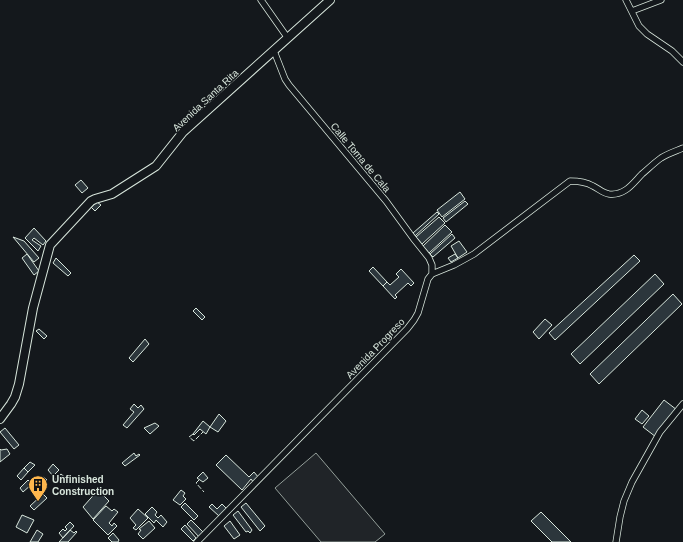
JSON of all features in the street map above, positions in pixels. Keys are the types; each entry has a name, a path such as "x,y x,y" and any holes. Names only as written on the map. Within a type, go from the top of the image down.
{"street":[{"path":"261,0 287,37"},
{"name":"Avenida Santa Rita","path":"0,419 15,397 19,384 33,308 50,243 95,198 113,194 156,166 184,131 330,0"},
{"path":"626,0 639,26 647,34 672,51 683,62"},
{"path":"632,11 661,0"},
{"name":"Calle Toma de Cala","path":"274,51 285,79 289,85 386,201 404,227 429,258 432,265 432,274"},
{"path":"432,274 454,265 474,254 570,181 579,181 592,185 602,192 616,194 628,189 643,173 662,157 683,148"},
{"name":"Avenida Progreso","path":"197,542 407,329 418,313 428,279 432,274"},
{"path":"616,542 624,501 632,482 660,432 683,404"}],"shaded area":[{"path":"316,453 385,534 375,542 321,542 275,488"}],"building":[{"path":"81,180 88,188 82,193 75,185"},
{"path":"460,192 465,199 442,217 437,210"},
{"path":"465,201 468,204 446,222 443,218"},
{"path":"97,202 101,205 95,211 91,207"},
{"path":"437,212 439,214 415,236 413,233"},
{"path":"439,217 445,223 422,244 416,237"},
{"path":"445,225 452,232 429,253 423,246"},
{"path":"34,228 46,241 43,245 34,238 32,240 41,246 38,251 25,238"},
{"path":"452,234 455,238 433,257 430,254"},
{"path":"13,237 24,241 39,258 34,262"},
{"path":"459,241 467,252 458,258 451,246"},
{"path":"27,254 39,271 34,275 22,258"},
{"path":"455,254 458,258 451,262 448,258"},
{"path":"634,255 640,261 555,340 549,333"},
{"path":"56,258 71,273 68,276 53,263"},
{"path":"373,267 387,282 383,286 369,271"},
{"path":"401,269 414,283 411,286 408,283 395,295 397,297 395,299 383,286 387,282 390,285 399,277 396,274"},
{"path":"655,274 664,284 580,364 571,354"},
{"path":"673,294 682,304 599,384 590,374"},
{"path":"196,308 205,317 202,320 193,311"},
{"path":"545,319 552,325 539,339 533,332"},
{"path":"39,329 47,336 44,339 36,331"},
{"path":"145,339 149,344 133,362 129,358"},
{"path":"664,400 677,410 656,437 643,427"},
{"path":"134,404 138,408 141,405 144,409 127,428 123,425 134,412 130,409"},
{"path":"642,410 649,416 642,424 635,419"},
{"path":"219,414 226,421 218,432 210,427"},
{"path":"203,421 210,427 206,434 200,429 194,435 193,434"},
{"path":"155,423 159,426 150,434 144,428"},
{"path":"5,428 19,445 14,449 0,432"},
{"path":"0,449 7,449 10,454 0,462"},
{"path":"134,453 136,456 139,454 140,455 125,466 122,463"},
{"path":"226,455 249,477 254,472 259,478 254,483 251,479 242,490 216,465"},
{"path":"30,462 35,465 28,472 24,468"},
{"path":"53,464 59,470 53,476 48,470"},
{"path":"24,468 28,472 21,480 17,476"},
{"path":"203,472 208,478 203,482 197,478"},
{"path":"61,474 67,479 62,484 59,480 57,481 55,479"},
{"path":"43,477 47,480 40,486 37,483"},
{"path":"28,480 32,484 23,492 20,488"},
{"path":"98,490 109,501 93,519 83,507"},
{"path":"181,490 185,493 183,496 186,499 180,505 173,500"},
{"name":"Unfinished Construction","path":"43,494 47,498 34,510 30,506"},
{"path":"185,503 198,516 194,520 181,507"},
{"path":"246,503 265,526 260,531 241,507"},
{"path":"212,504 217,509 222,504 227,509 219,516 209,507"},
{"path":"106,506 112,511 114,509 118,512 109,523 112,526 114,523 117,526 108,535 93,520"},
{"path":"152,507 157,512 155,515 158,518 161,515 167,522 163,527 156,520 154,523 145,514"},
{"path":"138,509 148,518 136,530 133,528 136,525 130,518"},
{"path":"238,511 252,530 250,533 248,531 246,532 233,515"},
{"path":"541,512 571,542 552,542 531,521"},
{"path":"22,515 34,520 27,533 16,527"},
{"path":"191,520 204,533 200,538 187,524"},
{"path":"149,521 155,528 143,539 138,534 141,530 139,529"},
{"path":"230,521 240,535 234,539 224,526"},
{"path":"70,522 74,526 63,538 59,533 63,529 65,531 67,529 65,527"},
{"path":"185,525 196,538 193,541 181,529"},
{"path":"37,530 43,534 38,542 30,542"},
{"path":"70,530 74,533 76,531 77,532 68,542 59,542"},
{"path":"113,533 119,540 118,542 112,542 108,538"}],"fence":[{"path":"193,434 189,437 194,441 203,432"},
{"path":"199,480 196,483 204,492"}],"place":[{"name":"Unfinished Construction","path":"38,502"}]}
